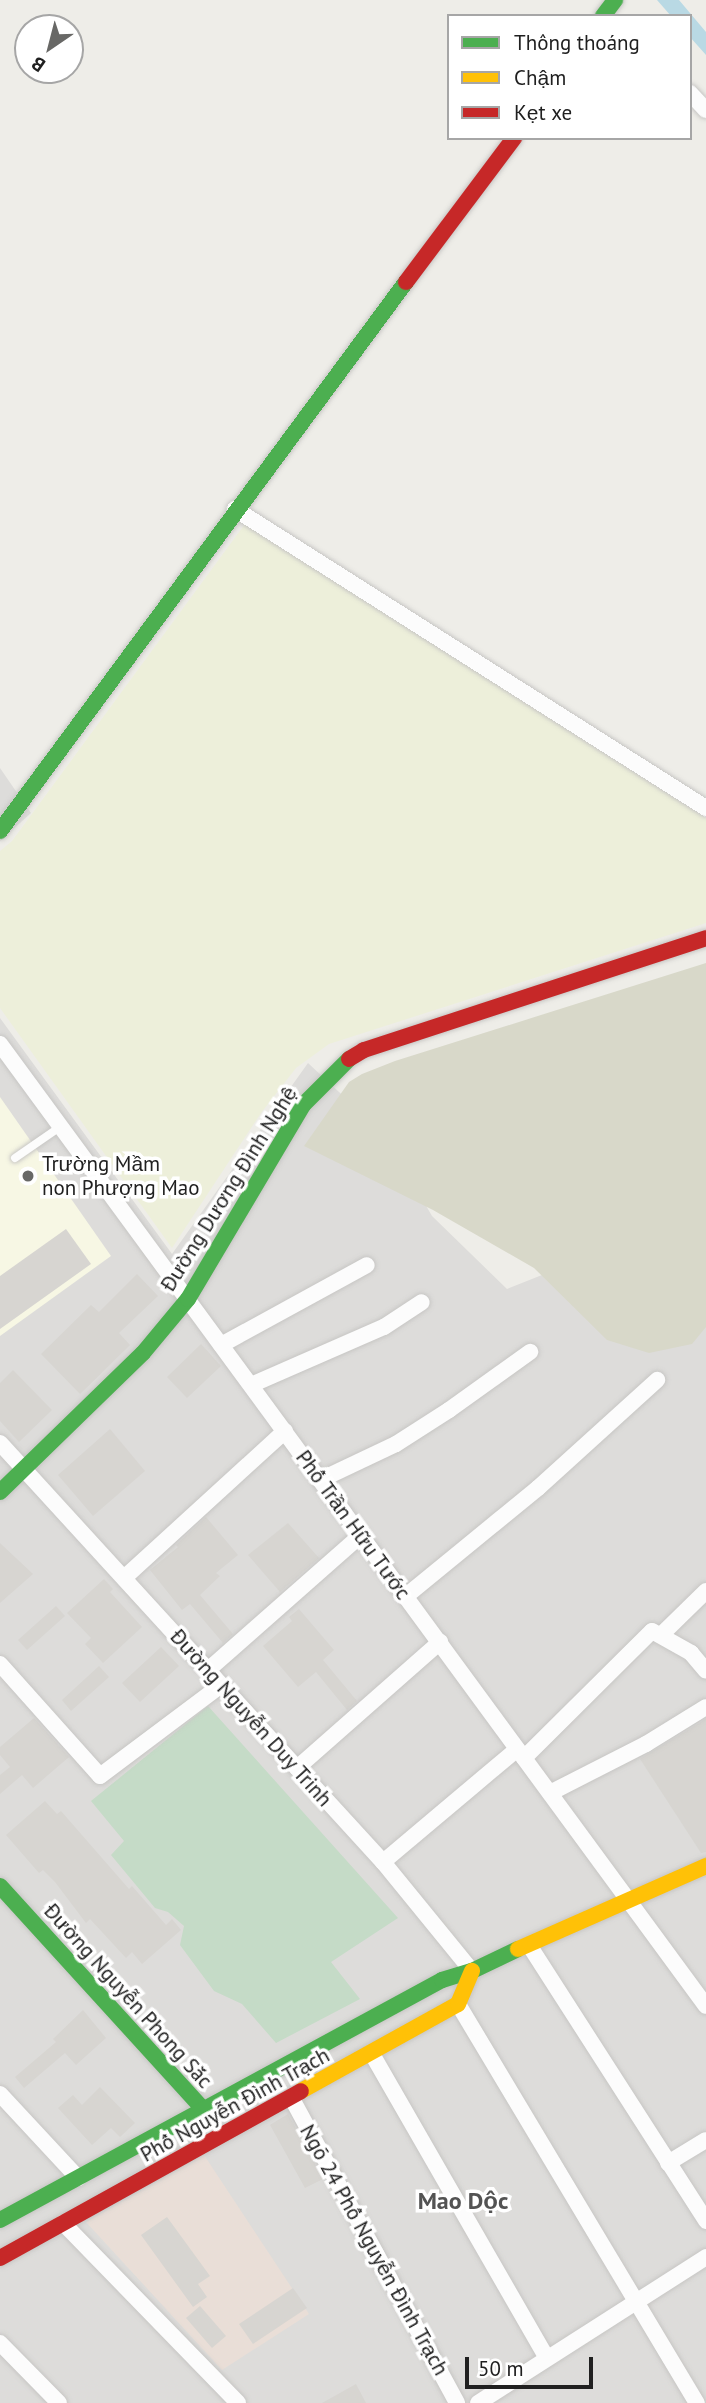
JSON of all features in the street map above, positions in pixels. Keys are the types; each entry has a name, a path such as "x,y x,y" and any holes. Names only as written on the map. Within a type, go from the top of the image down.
{"street":[{"path":"692,95 706,110"},
{"path":"0,831 235,509 512,140"},
{"path":"235,509 706,808"},
{"name":"Đường Dương Đình Nghệ","path":"0,1492 143,1353 188,1299 303,1105 342,1063 364,1050 706,938"},
{"name":"Phố Trần Hữu Tước","path":"0,1044 706,2006"},
{"path":"221,1345 367,1265"},
{"path":"250,1385 384,1327 422,1302"},
{"path":"320,1480 396,1444 530,1352"},
{"path":"405,1596 538,1488 657,1380"},
{"path":"124,1578 285,1431"},
{"name":"Đường Nguyễn Duy Trinh","path":"0,1443 383,1862 472,1971"},
{"path":"208,1670 361,1535"},
{"path":"661,1636 706,1591"},
{"path":"383,1862 521,1754 652,1631 691,1653 706,1671"},
{"path":"297,1768 440,1642"},
{"path":"0,1664 100,1776 173,1724 221,1685"},
{"path":"550,1793 646,1744 706,1707"},
{"name":"Phố Nguyễn Đình Trạch","path":"0,2220 442,1980 472,1971 609,1907 631,1901 706,1866"},
{"name":"Đường Nguyễn Phong Sắc","path":"0,1886 225,2133"},
{"path":"528,1945 706,2221"},
{"path":"472,1971 458,2004 697,2403"},
{"name":"Phố Nguyễn Đình Trạch","path":"0,2258 458,2004"},
{"path":"372,2054 547,2358"},
{"path":"0,2094 78,2178"},
{"name":"Ngõ 24 Phố Nguyễn Đình Trạch","path":"291,2097 457,2403"},
{"path":"668,2163 706,2140"},
{"path":"63,2223 238,2403"},
{"path":"478,2403 706,2257"},
{"path":"0,2343 59,2403"}],"lane":[{"path":"15,1158 60,1127"}],"shaded area":[{"path":"245,524 706,818 706,923 329,1044 296,1068 261,1113 172,1248 0,1008 0,851 12,841"},
{"path":"0,768 31,813 0,841"},
{"path":"706,963 706,1327 692,1344 649,1353 607,1340 534,1268 433,1210 304,1146 349,1082 362,1074 395,1061"},
{"path":"0,1018 172,1254 308,1063 385,1135 432,1216 507,1289 542,1275 706,1276 706,2403 0,2403"},
{"name":"Trường Mầm non Phượng Mao","path":"0,1097 111,1256 0,1336"},
{"path":"208,1706 398,1918 331,1962 360,1999 276,2043 242,2004 214,1991 180,1945 184,1926 168,1912 155,1908 111,1855 124,1841 91,1801"},
{"path":"204,2155 309,2314 222,2370 86,2222"}],"water":[{"path":"657,0 679,0 691,14 669,14"},
{"path":"692,15 706,32 706,55 692,39"}],"building":[{"path":"66,1229 91,1264 0,1329 0,1276"},
{"path":"137,1274 158,1296 119,1333 130,1345 80,1394 41,1354 91,1305 99,1312"},
{"path":"201,1344 221,1366 187,1398 167,1377"},
{"path":"13,1370 52,1410 19,1442 0,1421 0,1383"},
{"path":"110,1429 145,1471 93,1516 58,1475"},
{"path":"206,1517 238,1555 216,1573 220,1576 200,1595 233,1634 223,1643 190,1604 182,1610 150,1570 178,1547 176,1545"},
{"path":"288,1523 319,1558 280,1592 248,1555"},
{"path":"0,1543 33,1574 0,1603"},
{"path":"104,1579 113,1589 110,1592 142,1627 103,1663 85,1644 91,1638 67,1613"},
{"path":"56,1606 65,1616 27,1650 18,1640"},
{"path":"299,1609 334,1650 323,1660 357,1701 347,1710 316,1672 298,1687 263,1646 292,1621 289,1617"},
{"path":"161,1647 179,1666 140,1702 122,1683"},
{"path":"99,1666 109,1677 71,1711 62,1700"},
{"path":"34,1718 69,1757 33,1788 22,1775 0,1794 0,1775 10,1767 0,1755 0,1747"},
{"path":"706,1719 706,1852 701,1853 640,1759"},
{"path":"45,1801 57,1814 61,1811 129,1889 132,1886 166,1925 172,1919 181,1930 142,1964 132,1952 126,1958 90,1919 86,1923 55,1882 43,1870 39,1873 6,1835"},
{"path":"83,2010 106,2038 76,2065 65,2053 24,2088 15,2077 56,2042 53,2039"},
{"path":"100,2087 135,2123 120,2137 111,2128 92,2145 58,2108 73,2095 82,2105"},
{"path":"288,2114 323,2179 305,2188 270,2125"},
{"path":"167,2217 210,2276 198,2284 207,2297 193,2307 141,2235"},
{"path":"293,2288 307,2308 253,2344 239,2324"},
{"path":"200,2306 226,2336 212,2348 186,2318"},
{"path":"356,2384 366,2403 322,2403"}],"traffic: fast":[{"path":"604,14 615,0"},
{"path":"0,831 406,282"},
{"path":"0,1492 143,1353 188,1299 303,1105 349,1059"},
{"path":"0,1886 212,2119"},
{"path":"0,2220 442,1980 472,1971 518,1949"}],"traffic: slow":[{"path":"518,1949 706,1866"},
{"path":"301,2091 458,2004 472,1971"}],"traffic: jam":[{"path":"406,282 512,140"},
{"path":"349,1059 364,1050 706,938"},
{"path":"0,2258 301,2091"}],"place":[{"name":"Trường Mầm non Phượng Mao","path":"28,1176"}],"district":[{"name":"Mao Dộc","path":"463,2201"}]}
